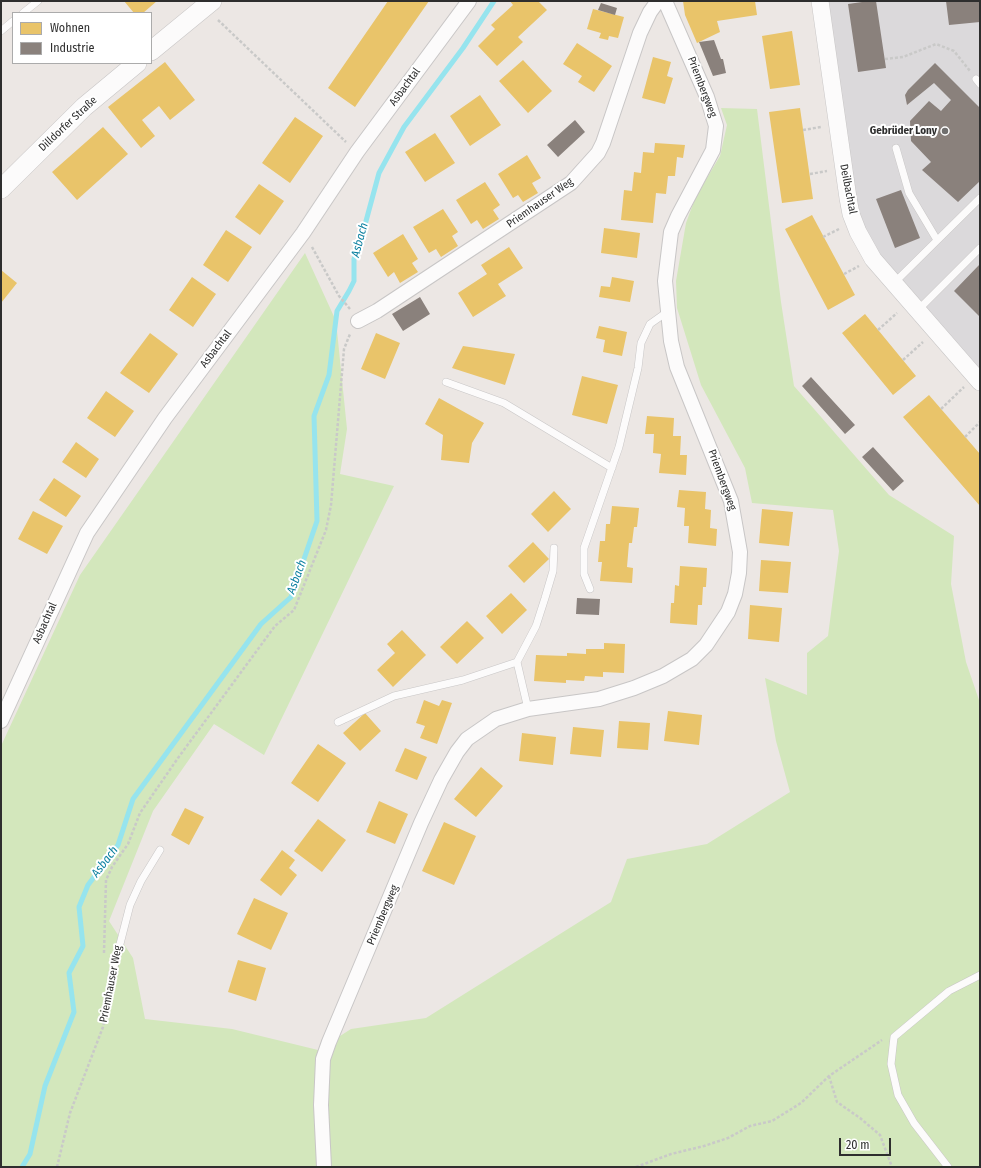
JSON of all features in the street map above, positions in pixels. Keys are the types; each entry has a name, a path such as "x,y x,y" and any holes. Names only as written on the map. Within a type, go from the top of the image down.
{"main road":[{"path":"152,50 208,4"},
{"name":"Dilldorfer Straße","path":"1,189 84,107 136,64"}],"street":[{"name":"Asbachtal","path":"1,721 87,533 165,418 303,233 357,152 469,1"},
{"name":"Priemhauser Weg","path":"358,321 383,307 571,183 598,153 603,143 618,105 640,33 650,12 658,1"},
{"name":"Priembergweg","path":"324,1167 321,1105 323,1059 421,823 441,780 466,739 496,719 528,709 599,699 634,688 663,676 692,659 706,645 728,612 734,594 739,574 740,552 732,501 677,367 671,341 665,281 671,232 712,150 716,126 704,90 665,1"},
{"name":"Deilbachtal","path":"820,1 851,214 873,259 913,307 977,379"}],"lane":[{"path":"24,12 38,1"},
{"path":"1,31 12,22"},
{"path":"896,148 909,192 937,240"},
{"path":"894,283 980,198"},
{"path":"913,307 980,248"},
{"path":"590,589 583,570 584,548 612,468 638,368 641,344 650,324 667,312"},
{"path":"446,382 504,404 612,468"},
{"path":"528,709 517,662 536,626 553,571 554,548"},
{"path":"338,722 394,696 463,680 517,662"},
{"name":"Priemhauser Weg","path":"111,979 118,945 130,905 141,881 160,850"},
{"path":"948,1167 914,1123 898,1095 891,1064 894,1037 949,991 980,975"}],"path":[{"path":"208,4 323,122 357,152"},
{"path":"885,59 903,57 936,44 954,51 978,82"},
{"path":"303,233 315,251 339,296 349,308"},
{"path":"878,330 913,307"},
{"path":"111,979 105,967 104,946 106,880 112,867 128,844 140,813 178,758 275,626 294,610 326,530 331,504 344,349 358,321"},
{"path":"903,360 935,331"},
{"path":"941,409 977,379"},
{"path":"965,437 980,422"},
{"name":"Priemhauser Weg","path":"57,1167 70,1113 106,1014 111,979"},
{"path":"636,1167 671,1154 704,1146 728,1138 750,1126 772,1121 801,1103 829,1076 882,1040 894,1037"},
{"path":"829,1076 837,1102 860,1118 880,1135 892,1167"}],"shaded area":[{"path":"827,1 980,1 980,370 879,257 857,213"}],"green space":[{"path":"721,108 757,109 781,302 794,386 889,495 954,536 951,584 966,662 980,703 980,1167 1,1167 1,746 80,575 305,253 336,321 347,429 340,474 394,486 264,755 214,724 153,811 109,921 133,958 145,1019 232,1029 318,1050 351,1029 426,1018 611,902 627,859 707,844 790,792 776,741 765,678 807,695 807,653 828,636 839,551 833,510 752,503 745,468 701,385 677,308 676,281 686,223 696,196 720,156 727,125"}],"building: Wohnen":[{"path":"124,1 157,1 144,12 133,12"},
{"path":"388,1 429,1 355,107 328,88"},
{"path":"510,1 538,1 547,10 518,37 523,42 497,66 478,46 495,29 491,25 513,5"},
{"path":"683,1 755,1 757,15 717,21 720,32 697,43 685,15"},
{"path":"593,9 624,17 618,38 609,36 608,40 599,38 601,33 587,29"},
{"path":"792,31 800,85 770,89 762,36"},
{"path":"577,43 612,66 594,92 578,82 582,76 563,64"},
{"path":"653,57 671,62 667,76 673,78 665,104 642,98"},
{"path":"523,60 552,91 528,113 499,81"},
{"path":"165,62 195,100 170,120 159,106 142,120 155,136 141,148 108,107"},
{"path":"480,95 501,125 470,146 450,116"},
{"path":"800,108 813,199 782,203 769,112"},
{"path":"295,117 323,136 290,183 262,163"},
{"path":"103,127 128,154 77,200 52,172"},
{"path":"435,133 455,163 425,182 405,152"},
{"path":"655,143 685,145 683,158 677,157 675,176 668,176 666,194 656,193 653,223 621,220 624,190 632,191 634,172 641,173 643,152 654,153"},
{"path":"527,155 541,178 532,183 538,193 523,202 518,195 513,198 498,174"},
{"path":"485,182 500,205 493,210 499,219 483,229 477,220 471,224 456,200"},
{"path":"259,184 284,201 260,235 235,217"},
{"path":"443,209 458,232 452,236 458,246 441,257 436,249 429,253 413,227"},
{"path":"812,215 855,295 828,310 785,229"},
{"path":"604,228 640,233 637,258 601,253"},
{"path":"226,230 252,247 228,282 203,265"},
{"path":"403,234 418,259 412,263 418,272 400,283 394,272 388,277 373,253"},
{"path":"509,247 523,268 498,284 506,296 473,317 458,293 487,274 481,265"},
{"path":"1,270 17,283 1,303"},
{"path":"192,277 216,294 193,327 169,310"},
{"path":"612,277 634,281 630,302 599,297 601,286 610,287"},
{"path":"865,314 916,376 893,395 842,333"},
{"path":"599,326 627,332 622,356 603,352 605,340 596,338"},
{"path":"150,333 178,354 149,393 120,373"},
{"path":"376,333 400,343 385,379 361,369"},
{"path":"463,346 515,354 505,385 452,368"},
{"path":"582,376 618,385 607,424 572,415"},
{"path":"106,391 134,411 115,437 87,418"},
{"path":"929,395 980,454 980,506 903,417"},
{"path":"439,398 484,423 472,443 469,463 441,460 443,435 425,424"},
{"path":"647,416 674,418 673,436 681,436 680,455 687,455 686,475 659,473 661,454 653,453 654,434 645,434"},
{"path":"76,442 99,459 86,478 62,462"},
{"path":"54,478 81,496 66,517 39,500"},
{"path":"679,490 706,492 705,509 711,510 710,528 717,529 716,546 688,543 689,526 684,526 685,508 677,507"},
{"path":"554,491 571,509 548,532 531,514"},
{"path":"612,506 639,508 637,527 634,527 632,543 629,543 627,567 633,568 632,583 600,581 602,562 598,562 600,541 605,541 606,524 610,524"},
{"path":"762,509 793,512 789,546 759,543"},
{"path":"33,511 63,526 47,554 18,539"},
{"path":"533,542 549,559 524,583 508,566"},
{"path":"761,560 791,562 788,593 759,591"},
{"path":"680,566 707,568 706,587 703,587 702,605 698,605 697,625 670,623 671,603 674,603 675,585 679,586"},
{"path":"511,593 527,610 502,634 486,616"},
{"path":"750,605 782,608 779,642 748,639"},
{"path":"467,621 484,638 457,664 440,647"},
{"path":"402,630 426,655 393,687 377,670 395,653 387,644"},
{"path":"604,643 625,644 624,673 603,672 603,677 585,676 584,681 566,680 566,683 534,681 536,655 567,656 567,653 586,654 586,649 604,649"},
{"path":"424,700 439,706 442,700 452,703 437,744 420,738 425,726 416,723"},
{"path":"668,711 702,715 699,745 664,741"},
{"path":"365,713 381,731 360,751 343,733"},
{"path":"619,721 650,723 648,750 617,748"},
{"path":"573,727 604,730 601,757 570,754"},
{"path":"522,733 556,737 553,765 519,761"},
{"path":"318,744 346,763 318,802 291,783"},
{"path":"405,748 427,757 417,780 395,771"},
{"path":"481,767 503,786 476,817 454,799"},
{"path":"379,801 408,814 395,844 366,832"},
{"path":"185,808 204,817 189,845 171,835"},
{"path":"318,819 346,840 322,872 294,851"},
{"path":"444,822 476,836 454,885 422,871"},
{"path":"282,850 295,860 289,868 297,875 281,896 260,880"},
{"path":"254,898 288,913 271,950 237,934"},
{"path":"238,960 266,968 256,1001 228,992"}],"building: Industrie":[{"path":"876,1 886,68 858,72 848,4"},
{"path":"946,1 980,2 980,22 949,25"},
{"path":"601,3 617,8 615,15 598,10"},
{"path":"714,40 721,59 723,59 726,73 713,76 699,42"},
{"name":"Gebrüder Lony","path":"935,63 980,108 980,181 958,202 922,170 931,162 911,141 910,121 929,101 941,111 951,100 934,83 907,105 905,95 908,90"},
{"path":"575,120 585,132 558,157 547,145"},
{"path":"901,190 920,238 895,248 876,199"},
{"path":"980,264 980,317 954,291"},
{"path":"420,297 430,314 403,331 392,314"},
{"path":"811,377 855,425 845,434 802,386"},
{"path":"873,447 904,481 893,491 862,457"},
{"path":"577,598 600,599 599,615 576,614"}],"waterway":[{"name":"Asbach","path":"22,1167 30,1154 45,1086 74,1012 69,973 83,946 79,907 88,885 118,845 133,799 261,624 291,597 317,521 314,416 329,375 337,311 354,281 354,259 359,247 379,173 404,127 463,48 494,1"}],"place":[{"name":"Gebrüder Lony","path":"945,131"}]}
